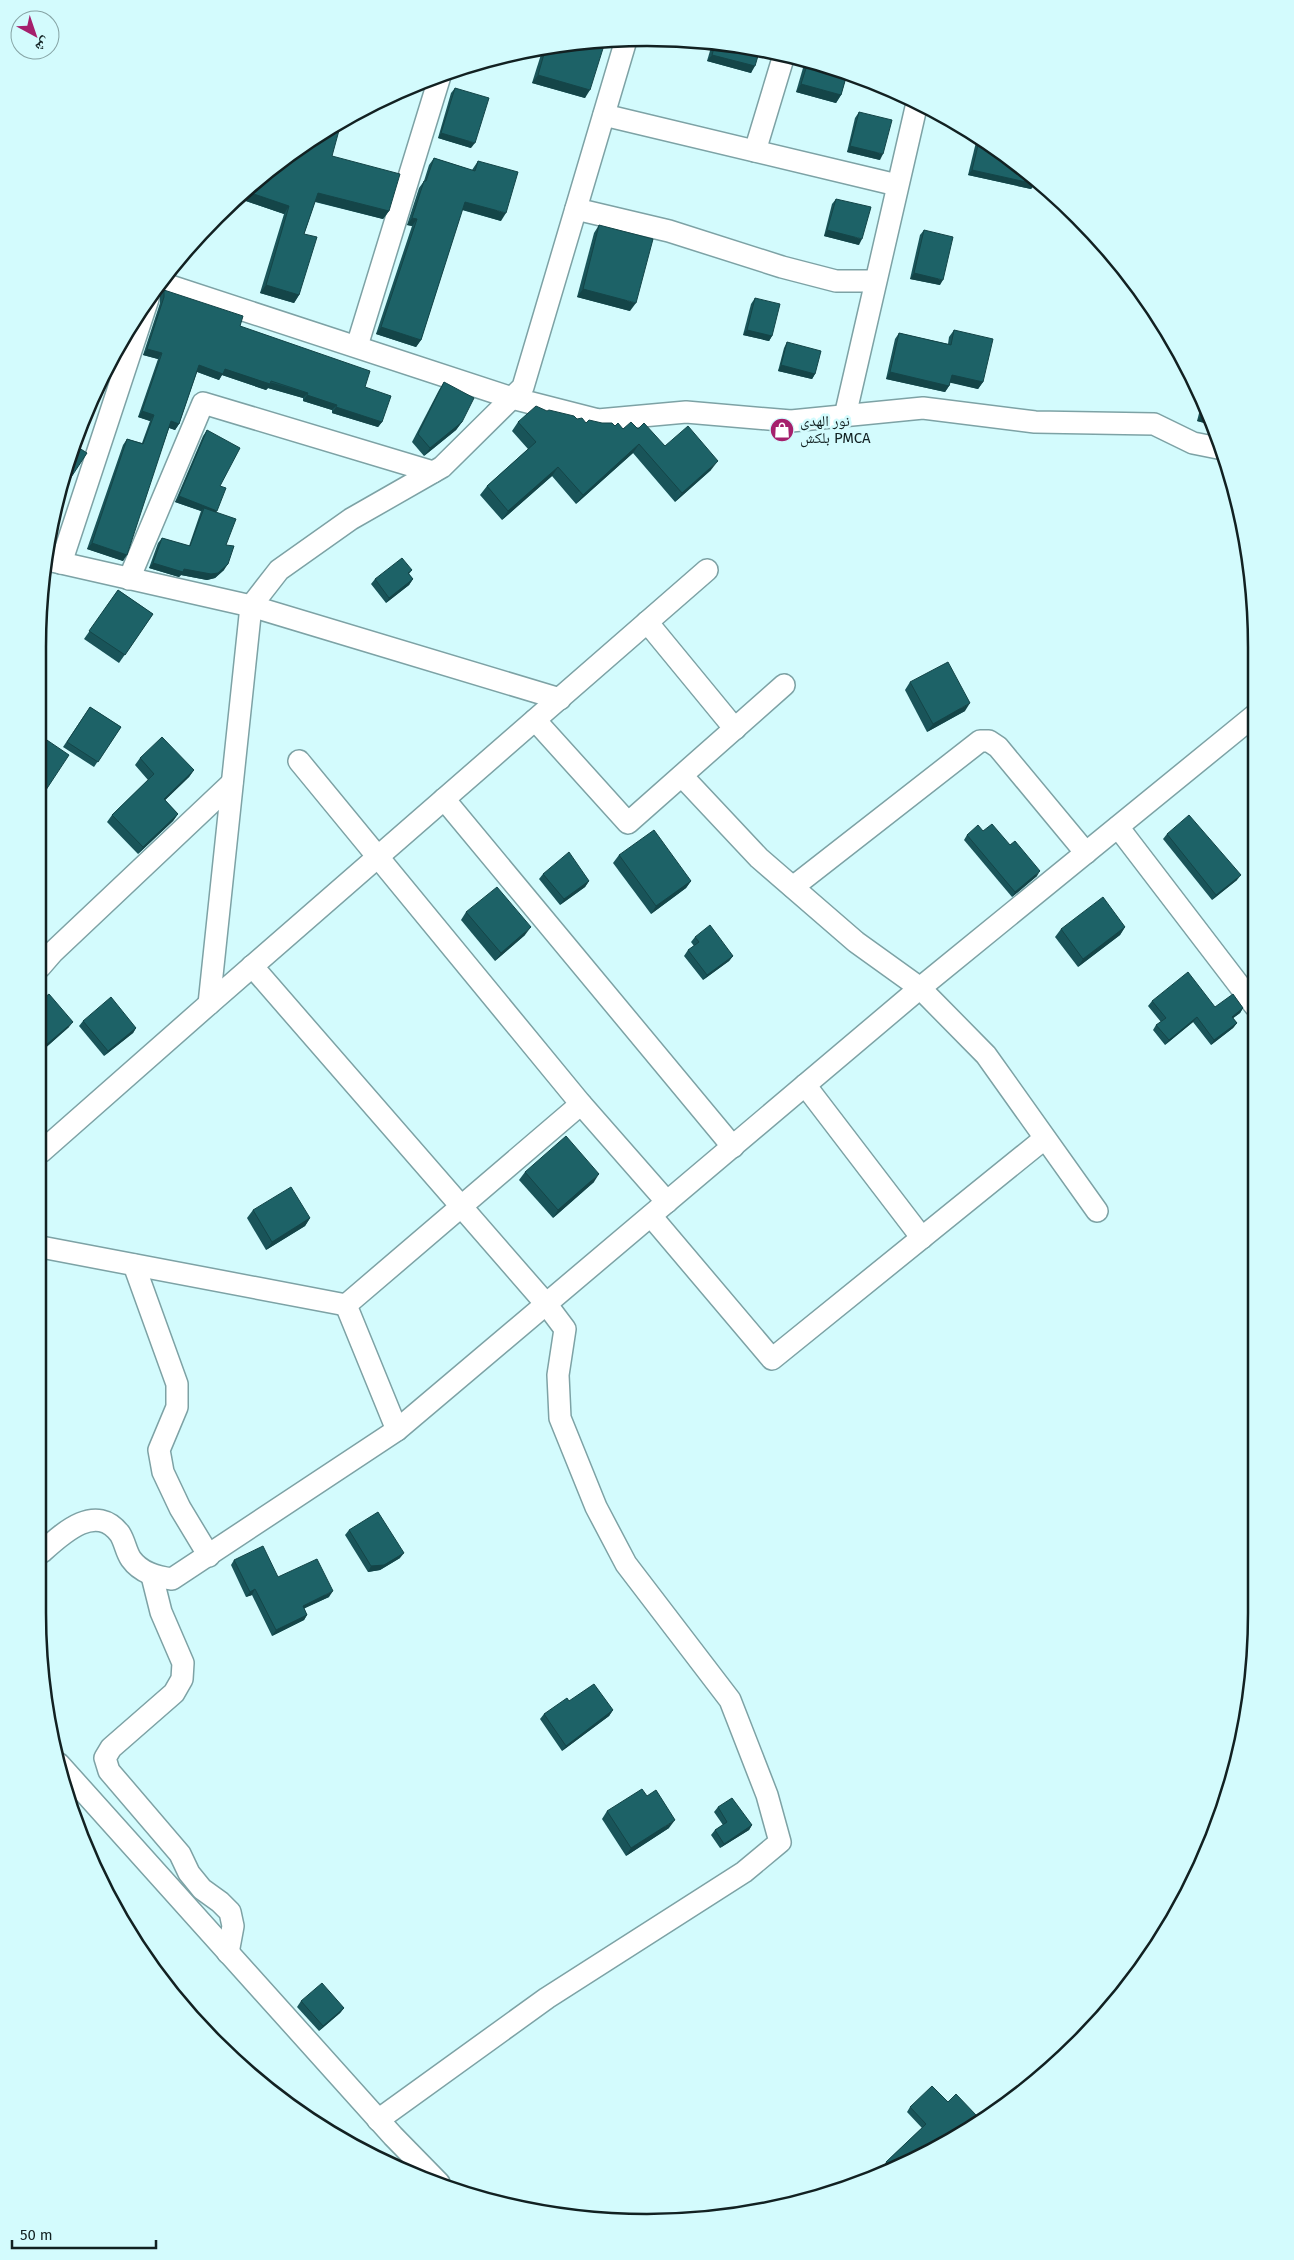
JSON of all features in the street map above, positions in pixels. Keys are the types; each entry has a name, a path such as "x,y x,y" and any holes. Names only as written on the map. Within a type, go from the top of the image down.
{"street":[{"path":"208,1004 251,606 279,570 351,519 442,467 523,387 604,115 621,47"},
{"path":"755,151 782,62"},
{"path":"357,346 437,84"},
{"path":"845,416 915,109"},
{"path":"604,115 897,185"},
{"path":"576,209 669,231 782,267 836,281 875,281"},
{"path":"167,285 512,398 598,420 686,412 790,421 922,408 1035,422 1154,424 1193,443 1213,447"},
{"path":"137,330 54,562 251,606 560,698"},
{"path":"129,579 203,403 433,472"},
{"path":"46,1148 208,1004 707,570"},
{"path":"647,622 735,729"},
{"path":"535,720 628,823 784,685"},
{"path":"46,1548 66,1530 94,1520 110,1523 121,1536 131,1560 152,1576 172,1579 398,1430 920,988 1248,721"},
{"path":"793,887 980,740 988,740 998,747 1086,853"},
{"path":"299,761 581,1104 772,1358 1044,1139"},
{"path":"682,776 759,858 856,942 920,988 986,1055 1097,1211"},
{"path":"46,960 232,783"},
{"path":"444,799 733,1147"},
{"path":"1118,827 1248,997"},
{"path":"252,966 547,1305 564,1329 558,1375 560,1418 596,1507 626,1564 730,1700 767,1796 780,1842 744,1872 546,1998 378,2120"},
{"path":"805,1086 922,1238"},
{"path":"346,1305 581,1104"},
{"path":"46,1248 346,1305"},
{"path":"134,1265 177,1384 177,1407 159,1450 163,1472 180,1508 209,1556"},
{"path":"346,1305 398,1430"},
{"path":"152,1576 162,1612 183,1663 182,1679 174,1693 111,1748 105,1758 108,1771 180,1854 189,1873 202,1889 230,1912 233,1926 228,1953"},
{"path":"69,1775 378,2120 429,2172"}],"building":[{"path":"603,48 590,90 538,75 544,56"},
{"path":"713,50 758,57 755,66 712,55"},
{"path":"806,68 845,80 841,95 801,84"},
{"path":"455,88 489,98 475,143 441,133"},
{"path":"859,112 892,120 883,154 850,146"},
{"path":"339,132 332,156 400,174 389,211 318,193 304,234 317,237 299,295 266,285 289,206 253,194 313,147"},
{"path":"978,145 1028,182 972,170"},
{"path":"434,158 475,171 478,161 518,172 506,213 465,202 421,340 381,327 417,219 412,218"},
{"path":"836,199 871,207 862,239 827,230"},
{"path":"599,225 653,239 636,303 583,289"},
{"path":"924,230 953,237 943,280 914,273"},
{"path":"164,290 243,316 240,326 370,371 365,387 391,396 382,422 336,407 337,405 307,395 308,393 271,381 270,384 225,369 223,374 199,365 179,424 171,421 127,555 92,543 127,439 143,444 154,415 142,411 162,353 147,349 164,297"},
{"path":"755,298 780,304 772,336 747,330"},
{"path":"954,330 993,339 983,382 952,375 949,386 890,372 899,333 951,345"},
{"path":"787,342 821,351 815,374 781,365"},
{"path":"444,382 474,398 462,422 430,448 418,434"},
{"path":"536,406 547,411 574,416 577,419 582,418 586,423 589,420 612,423 615,426 618,423 623,429 631,422 638,429 644,423 665,446 688,426 718,461 682,493 639,444 583,495 558,467 508,511 487,486 536,442 518,422"},
{"path":"207,430 240,448 220,486 226,488 217,511 179,496"},
{"path":"80,449 87,453 71,477"},
{"path":"204,508 236,519 226,545 234,546 228,564 218,573 211,574 184,569 183,572 153,563 162,538 190,546"},
{"path":"402,558 412,570 408,573 413,579 389,598 375,579"},
{"path":"118,590 153,614 125,655 89,631"},
{"path":"948,662 970,703 933,724 910,682"},
{"path":"90,707 121,727 98,762 67,742"},
{"path":"162,737 194,770 164,799 178,814 143,847 112,815 154,774 140,758"},
{"path":"46,739 69,755 46,790"},
{"path":"1189,815 1241,875 1216,895 1167,834"},
{"path":"992,824 1010,845 1015,841 1040,871 1015,892 967,835 978,825 983,831"},
{"path":"654,830 691,881 656,906 619,855"},
{"path":"569,852 589,881 564,899 543,874"},
{"path":"497,887 531,927 501,953 466,912"},
{"path":"1103,897 1125,927 1083,959 1061,929"},
{"path":"710,925 733,956 707,975 688,950 699,942 695,937"},
{"path":"1188,972 1215,1007 1233,994 1243,1008 1232,1017 1237,1023 1214,1040 1197,1017 1169,1040 1156,1025 1166,1018 1152,1001"},
{"path":"49,994 73,1022 46,1045 46,996"},
{"path":"111,997 136,1028 108,1051 83,1021"},
{"path":"566,1136 599,1174 558,1210 525,1172"},
{"path":"291,1187 310,1218 272,1242 253,1210"},
{"path":"378,1512 404,1553 384,1565 371,1566 349,1530"},
{"path":"263,1546 278,1577 317,1559 333,1591 303,1606 307,1615 276,1630 255,1589 250,1592 234,1560"},
{"path":"594,1684 613,1710 566,1746 544,1714 567,1698 569,1701"},
{"path":"642,1789 647,1796 656,1790 675,1820 631,1848 607,1811"},
{"path":"732,1798 752,1825 724,1844 715,1830 727,1822 718,1807"},
{"path":"322,1983 344,2008 323,2026 301,2001"},
{"path":"932,2086 948,2102 956,2094 976,2115 913,2152 887,2163 886,2162 926,2124 910,2107"}],"place":[{"name":"نور الهدى بلكش PMCA","path":"782,430"}]}
